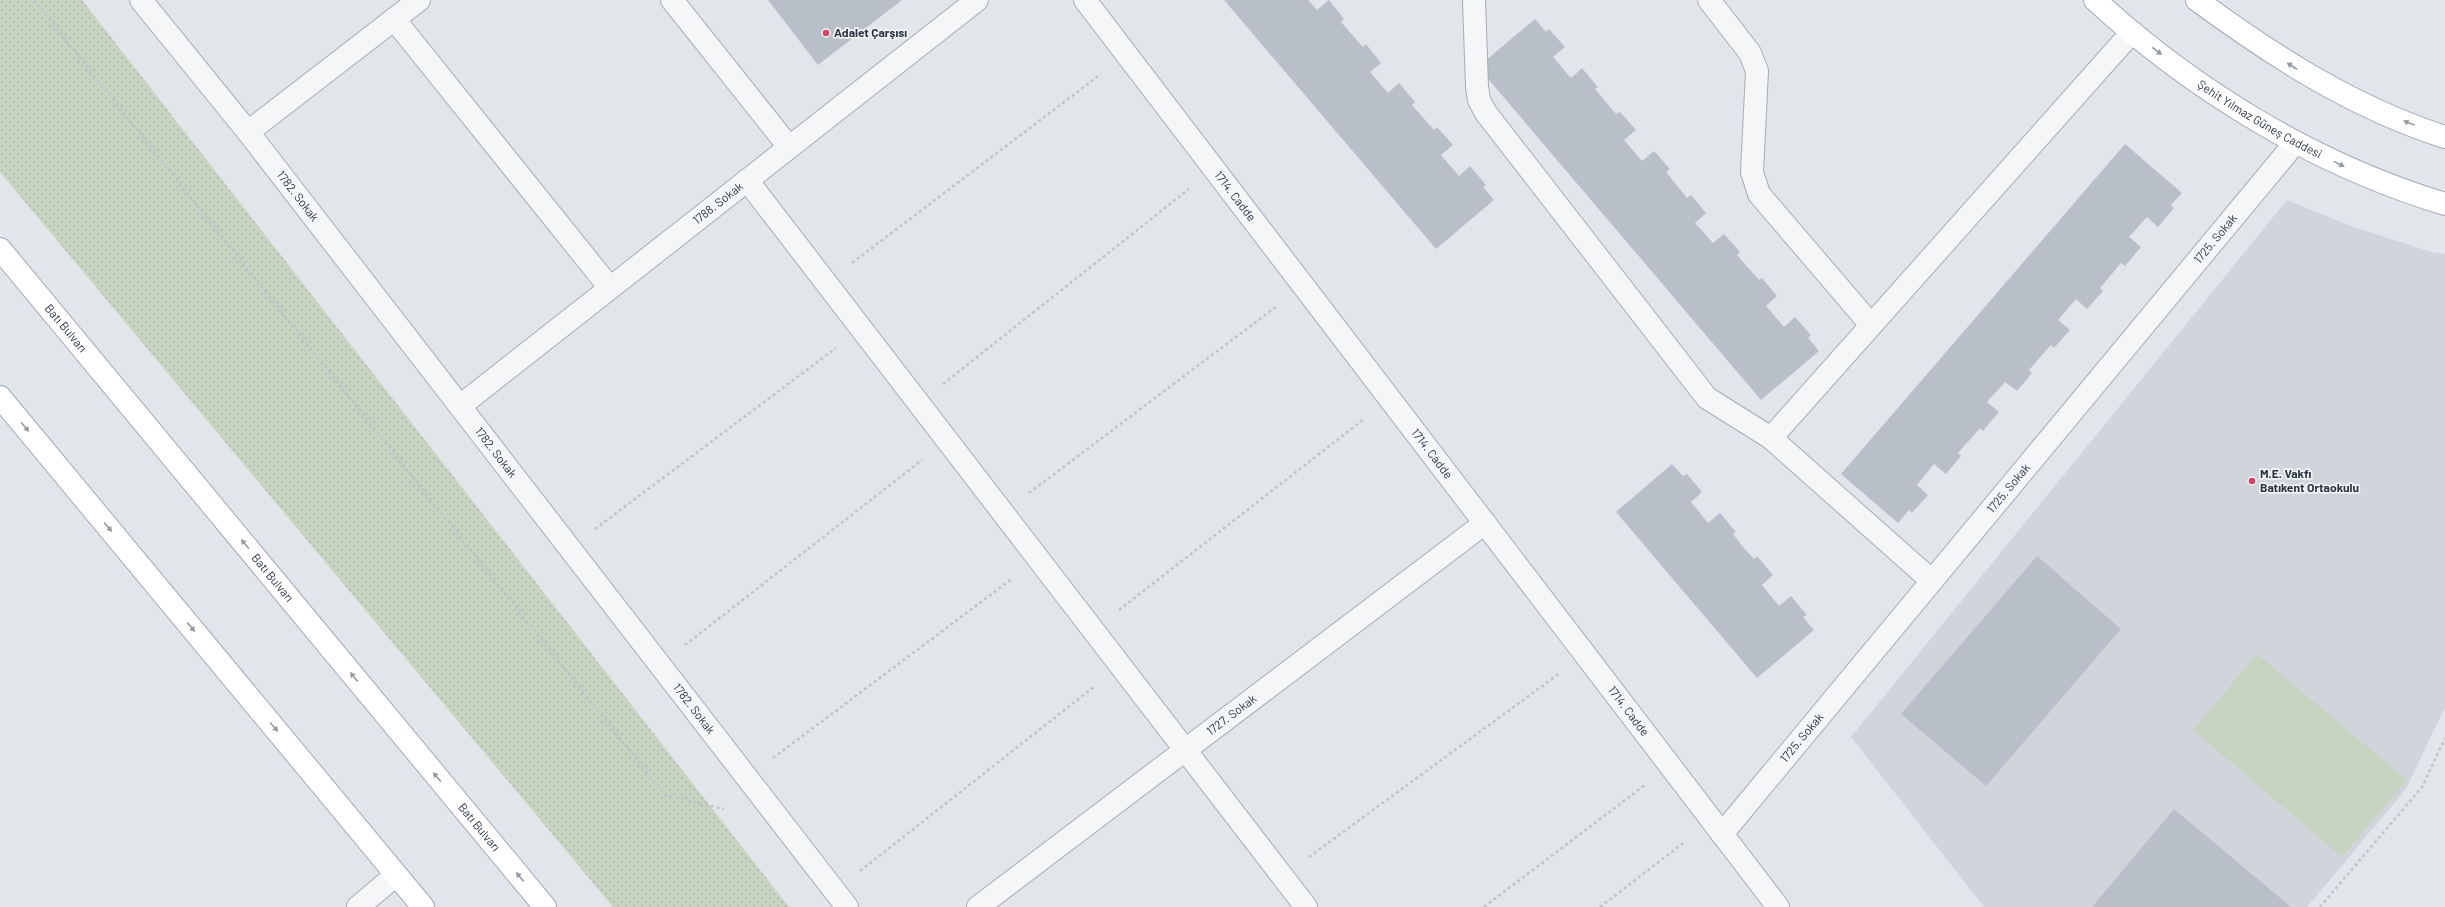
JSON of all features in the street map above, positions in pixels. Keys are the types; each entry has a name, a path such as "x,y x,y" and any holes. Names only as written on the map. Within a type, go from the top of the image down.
{"main road":[{"name":"Şehit Yılmaz Güneş Caddesi","path":"2095,0 2132,32 2205,86 2295,143 2355,172 2400,190 2445,204"},
{"path":"2197,0 2246,36 2301,72 2362,103 2445,137"},
{"name":"Batı Bulvarı","path":"0,249 545,907"},
{"path":"0,397 423,907"}],"street":[{"name":"1782. Sokak","path":"141,0 248,132 841,899"},
{"path":"248,132 419,0"},
{"path":"672,0 789,147"},
{"name":"1788. Sokak","path":"460,406 977,0"},
{"name":"1714. Cadde","path":"1085,0 1778,907"},
{"path":"1474,0 1477,87 1479,100 1486,113 1707,398 1771,438 1932,581"},
{"path":"1709,0 1750,53 1757,71 1752,172 1759,194 1871,325"},
{"path":"394,19 610,288"},
{"path":"1771,438 2132,32"},
{"name":"1725. Sokak","path":"1717,827 1932,581 2295,143"},
{"path":"747,180 1306,907"},
{"name":"1727. Sokak","path":"978,907 1485,523"},
{"path":"358,907 396,875"}],"path":[{"path":"34,0 665,795 724,809"},
{"path":"826,283 1126,54"},
{"path":"919,403 1214,169"},
{"path":"1003,512 1303,286"},
{"path":"570,549 862,329"},
{"path":"1093,630 1390,400"},
{"path":"659,665 947,440"},
{"path":"746,777 1039,559"},
{"path":"1283,876 1585,655"},
{"path":"841,899 1120,666"},
{"path":"2320,907 2422,787 2445,738"},
{"path":"1484,907 1670,766"},
{"path":"1600,907 1717,827"}],"shaded area":[{"name":"M.E. Vakfı Batıkent Ortaokulu","path":"2287,200 2351,226 2428,251 2445,254 2445,707 2406,789 2307,907 1984,907 1851,737"}],"green space":[{"path":"0,0 82,0 789,907 613,907 0,172"},
{"path":"2257,654 2407,780 2342,857 2193,730"}],"building":[{"name":"Adalet Çarşısı","path":"768,0 902,0 818,65"},
{"path":"1224,0 1308,0 1317,10 1329,0 1344,19 1341,22 1363,47 1366,44 1381,63 1370,72 1388,93 1399,83 1415,102 1412,105 1434,130 1437,127 1453,145 1441,155 1459,176 1470,166 1486,185 1483,187 1494,200 1436,249"},
{"path":"1535,19 1546,32 1549,29 1565,47 1553,57 1571,78 1582,68 1598,87 1595,89 1616,114 1620,112 1636,130 1624,140 1642,161 1654,151 1670,169 1666,172 1687,198 1691,195 1706,213 1695,223 1713,243 1724,234 1740,252 1737,255 1759,280 1762,278 1777,296 1766,306 1784,327 1795,317 1811,335 1808,338 1819,351 1761,400 1478,67"},
{"path":"2125,144 2182,193 2171,205 2174,208 2158,227 2147,217 2129,237 2141,247 2125,266 2121,263 2100,288 2103,291 2087,309 2076,299 2058,320 2070,330 2054,348 2051,345 2029,370 2032,373 2017,391 2005,382 1987,402 1999,412 1983,431 1980,428 1958,453 1961,456 1946,474 1934,464 1917,485 1928,495 1912,513 1909,510 1898,523 1841,474"},
{"path":"1672,464 1683,476 1687,474 1702,492 1691,502 1708,523 1720,513 1736,532 1733,534 1743,547 1754,559 1757,556 1773,575 1762,585 1779,606 1791,596 1807,615 1803,617 1814,630 1757,678 1616,512"},
{"path":"2037,556 2121,629 1986,786 1901,714"},
{"path":"2174,809 2291,907 2092,907"}],"place":[{"name":"Adalet Çarşısı","path":"826,33"},
{"name":"M.E. Vakfı Batıkent Ortaokulu","path":"2252,481"}]}
